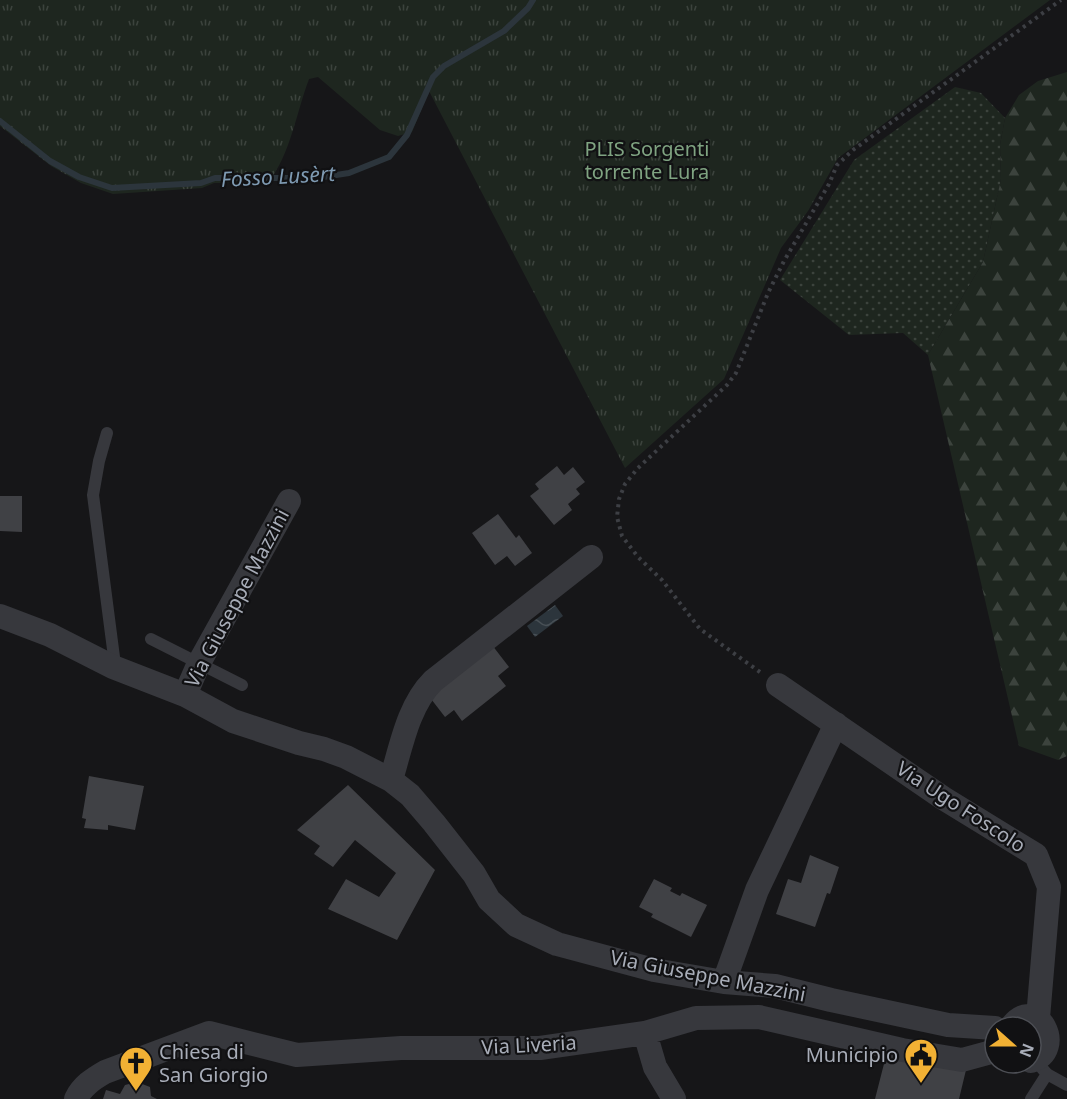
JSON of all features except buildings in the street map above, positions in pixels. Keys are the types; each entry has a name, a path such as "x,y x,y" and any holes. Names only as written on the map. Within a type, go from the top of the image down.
{"street":[{"name":"Via Giuseppe Mazzini","path":"185,695 199,663 290,501"},
{"path":"391,780 421,693 432,681 591,557"},
{"name":"Via Giuseppe Mazzini","path":"0,616 50,635 113,667 185,695 233,721 335,753 391,780 410,795 434,823 474,874 489,900 516,925 557,944 654,970 724,982 776,986 948,1025 983,1027"},
{"name":"Via Ugo Foscolo","path":"778,685 943,798 1036,855 1048,887 1052,1031"},
{"path":"724,982 757,890 771,866 836,724"},
{"name":"Via Liveria","path":"76,1099 79,1092 90,1081 105,1072 209,1032 297,1055 401,1048 540,1048 645,1033 696,1018 759,1017 902,1050 962,1060 983,1054"},
{"path":"1043,1057 1049,1050 1052,1031"},
{"path":"645,1033 655,1067 674,1099"}],"lane":[{"path":"107,433 93,495 114,657 113,667"},
{"path":"151,639 242,685"},
{"path":"1043,1068 1067,1085"},
{"path":"1031,1099 1036,1075"}],"path":[{"path":"778,685 700,628 662,580 638,557 622,536 617,517 619,499 626,484 638,468 727,385 736,373 768,292 829,184 837,165 853,150 1061,0"}],"green space":[{"name":"PLIS Sorgenti torrente Lura","path":"0,0 1050,0 838,158 808,211 781,248 724,379 625,468 429,91 412,132 398,136 380,130 318,77 309,79 288,146 268,183 214,183 202,188 113,194 81,183 51,166 0,126"},
{"path":"1067,72 1067,756 1058,760 1019,746 928,355 983,262 1001,179 1000,145 1005,118 1019,95 1038,81"},
{"path":"955,87 981,93 1005,118 1000,145 1001,179 983,262 928,355 903,333 849,335 780,280 854,160"}],"water":[{"path":"555,605 563,616 535,637 527,626"}],"waterway":[{"name":"Fosso Lusèrt","path":"0,121 50,161 79,177 112,188 201,183 215,178 317,178 349,173 389,157 407,135 433,77 444,66 504,31 528,8 533,0"}],"place":[{"name":"Municipio","path":"921,1084"},
{"name":"Chiesa di San Giorgio","path":"136,1092"}]}
